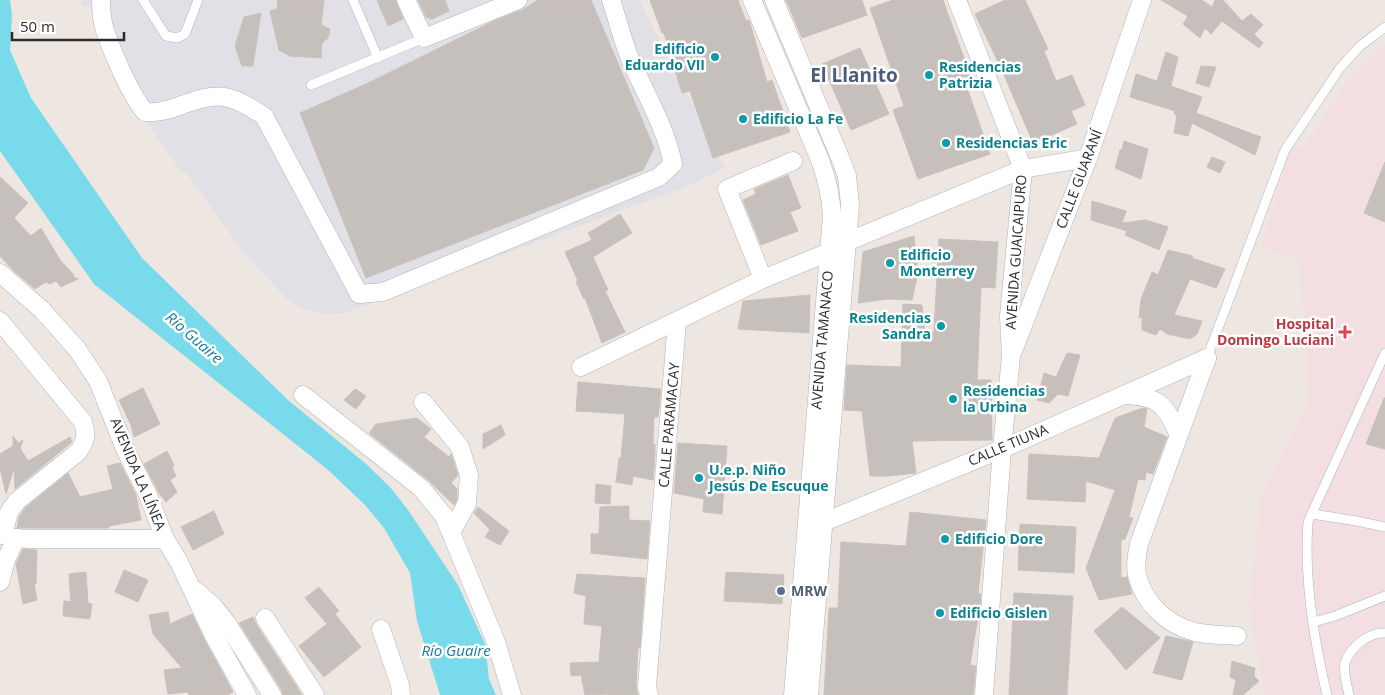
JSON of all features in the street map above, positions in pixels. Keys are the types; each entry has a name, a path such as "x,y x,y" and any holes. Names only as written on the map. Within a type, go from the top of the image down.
{"street":[{"path":"101,0 105,30 136,101 145,112 159,114 203,97 219,96 240,101 264,116 360,294 383,292 659,177 673,164 670,146 629,55 611,0"},
{"path":"406,0 424,38 518,0"},
{"name":"AVENIDA TAMANACO","path":"752,0 820,160 828,182 832,216 793,695"},
{"name":"AVENIDA TAMANACO","path":"774,0 831,133 847,176 850,205 849,241 843,291 810,695"},
{"name":"AVENIDA GUAICAIPURO","path":"957,0 1023,168 1009,316 1011,356 1002,448 984,695"},
{"name":"CALLE GUARANÍ","path":"1011,356 1088,158 1142,0"},
{"path":"849,241 1023,168 1088,158"},
{"path":"763,279 727,190 793,161"},
{"path":"581,367 763,279 829,252"},
{"name":"AVENIDA LA LÍNEA","path":"0,274 42,310 60,329 77,348 98,381 125,449 148,495 165,539 192,587 213,634 247,695"},
{"path":"0,321 83,422 87,433 84,443 78,452 17,501 9,512 6,560 0,582"},
{"name":"CALLE PARAMACAY","path":"649,695 647,687 677,321"},
{"path":"1207,358 1139,544 1136,561 1137,574 1143,591 1153,606 1164,617 1179,627 1195,632 1237,636"},
{"name":"CALLE TIUNA","path":"806,525 824,522 1002,448 1207,358"},
{"path":"303,395 420,488 444,516 496,642 512,695"},
{"path":"1122,395 1150,398 1162,406 1170,415 1178,433"},
{"path":"423,402 460,447 469,475 467,503 451,533"},
{"path":"6,536 165,539"},
{"path":"192,587 214,607 226,622 272,695"},
{"path":"265,618 315,695"},
{"path":"381,629 400,685 401,695"}],"lane":[{"path":"144,0 166,36 177,38 185,34 198,0"},
{"path":"352,0 378,58"},
{"path":"1207,358 1285,150 1340,68 1360,46 1385,27"},
{"path":"311,85 424,38"},
{"path":"1327,695 1314,622 1306,544 1308,522 1381,372 1385,353"},
{"path":"1312,514 1357,521 1385,528"},
{"path":"1314,622 1335,616 1385,596"},
{"path":"1349,695 1345,678 1345,663 1352,650 1362,641 1378,633 1385,633"}],"shaded area":[{"path":"82,0 639,0 725,168 693,184 345,313 324,314 300,308 285,297 241,249 188,175 178,167 144,118 97,7 82,6"},
{"name":"Hospital Domingo Luciani","path":"1385,46 1385,695 1265,695 1249,605 1262,493 1309,404 1300,261 1261,246 1289,153 1307,143 1346,83 1376,51"}],"water":[{"name":"Río Guaire","path":"0,0 10,0 12,15 10,50 31,98 142,258 288,400 365,463 390,487 408,510 458,585 485,644 489,679 496,695 440,695 417,621 410,573 384,528 365,505 327,469 94,284 0,151"}],"building":[{"path":"278,0 324,0 321,25 330,29 328,38 322,43 321,58 290,56 279,50 270,11 277,9"},
{"path":"377,0 396,0 403,19 388,26"},
{"path":"418,0 445,0 449,11 432,19 426,17"},
{"path":"538,0 591,0 654,148 643,170 366,278 300,113 366,84 498,19 522,10"},
{"path":"650,0 738,0 746,21 749,20 767,82 772,80 790,132 713,158 690,91 682,93 664,33 662,33"},
{"path":"786,0 862,0 867,15 802,38"},
{"path":"893,0 943,0 974,86 967,88 990,154 918,179 893,110 904,106 870,8"},
{"path":"1005,0 1025,0 1048,49 1044,51 1056,81 1072,75 1085,105 1071,111 1077,124 1033,143 1002,70 975,14"},
{"path":"1161,0 1202,0 1212,7 1215,0 1223,0 1242,21 1251,14 1263,25 1254,34 1263,43 1259,48 1222,21 1211,34 1205,28 1200,38 1183,24 1188,16"},
{"path":"261,13 253,66 242,66 235,46 244,17"},
{"path":"860,48 889,114 851,130 822,64"},
{"path":"1166,52 1178,57 1171,86 1202,97 1196,113 1261,137 1255,155 1192,123 1188,136 1174,133 1177,115 1174,114 1175,111 1130,97 1136,74 1157,81"},
{"path":"1201,66 1216,67 1209,87 1196,83"},
{"path":"1124,141 1148,149 1141,179 1115,168"},
{"path":"1212,157 1225,162 1220,173 1207,167"},
{"path":"1385,162 1385,222 1364,213"},
{"path":"788,175 801,208 790,212 798,231 761,245 743,200 756,194 754,189"},
{"path":"0,177 28,203 14,218 31,236 41,228 60,260 74,275 72,276 78,279 61,287 56,281 50,284 46,282 35,289 0,256"},
{"path":"1092,201 1126,211 1122,223 1146,220 1168,227 1159,250 1125,235 1127,231 1091,220"},
{"path":"620,214 632,233 593,257 608,290 605,291 625,332 602,343 565,252 592,240 588,233"},
{"name":"Edificio Monterrey","path":"914,236 918,273 912,300 888,299 858,303 863,252"},
{"path":"939,239 998,242 995,288 981,287 977,380 991,380 992,440 912,441 916,473 870,476 862,411 844,410 847,365 901,367 903,304 922,305 925,332 934,332"},
{"path":"1168,250 1193,256 1192,258 1225,269 1216,288 1190,279 1174,315 1202,321 1197,334 1190,339 1167,334 1160,329 1156,335 1142,330 1142,317 1139,318 1141,299 1152,272 1158,275"},
{"path":"810,295 809,333 738,329 743,301"},
{"path":"1067,353 1080,355 1068,396 1058,394 1049,403 1037,400 1044,373 1056,377"},
{"path":"578,382 661,389 658,417 654,417 653,444 655,444 655,454 653,480 633,476 632,485 616,482 619,458 621,458 625,414 576,411"},
{"path":"143,388 160,424 134,437 131,425 119,400"},
{"path":"355,389 366,396 356,409 344,400"},
{"path":"1385,398 1385,449 1366,444"},
{"path":"1143,408 1147,409 1144,427 1167,437 1153,474 1146,472 1145,480 1138,479 1129,517 1133,518 1125,539 1121,540 1121,578 1127,577 1132,594 1099,600 1086,568 1115,490 1086,481 1085,502 1027,499 1029,454 1099,458 1115,418"},
{"path":"417,418 431,429 424,437 449,457 451,454 458,475 451,483 457,489 457,500 454,505 428,480 369,433 376,424"},
{"path":"501,425 505,435 483,449 483,434"},
{"path":"13,436 18,443 23,440 20,448 28,461 70,437 72,442 15,489 14,468 6,494 0,468 0,454 13,446"},
{"name":"U.e.p. Niño Jesús De Escuque","path":"678,443 727,446 722,514 703,512 704,499 674,493"},
{"path":"167,451 174,465 172,468 176,476 170,480 177,492 166,502 159,493 144,464"},
{"path":"120,463 136,495 141,520 109,526 109,528 17,528 19,517 25,508 68,473 80,497 113,489 107,466"},
{"path":"596,484 611,486 610,504 595,503"},
{"path":"629,506 629,520 650,521 647,559 591,553 591,534 599,534 600,507"},
{"path":"478,507 509,531 500,545 485,537 490,530 474,513"},
{"path":"214,511 224,534 193,550 181,527"},
{"path":"910,512 986,520 978,594 981,594 980,605 970,665 976,666 973,695 824,695 829,608 838,608 841,542 906,546"},
{"path":"1020,524 1076,527 1074,573 1018,570"},
{"path":"23,549 37,550 36,584 34,584 37,600 23,604 16,564"},
{"path":"124,570 148,580 138,602 115,592"},
{"path":"86,572 88,603 92,604 90,619 63,616 64,601 71,602 69,574"},
{"path":"726,572 784,575 782,604 724,601"},
{"path":"577,574 645,578 640,648 638,648 636,686 638,695 585,695 581,675 571,676 570,663 599,662 602,626 584,624 586,596 574,593"},
{"path":"319,587 339,611 335,614 361,647 324,677 299,646 327,624 305,598"},
{"path":"1014,593 1073,596 1067,695 1009,695"},
{"path":"1122,607 1160,638 1126,670 1094,631"},
{"path":"168,612 170,624 192,614 233,692 227,695 189,695 188,692 168,694 164,670 182,668 153,634 149,615"},
{"path":"253,617 302,695 283,695 239,623"},
{"path":"1166,636 1193,642 1182,680 1153,673"},
{"path":"1232,661 1255,668 1254,676 1259,681 1243,695 1233,695 1236,680 1230,677"}],"place":[{"name":"Edificio Eduardo VII","path":"715,57"},
{"name":"Residencias Patrizia","path":"929,75"},
{"name":"Edificio La Fe","path":"743,119"},
{"name":"Residencias Eric","path":"946,143"},
{"name":"Edificio Monterrey","path":"890,263"},
{"name":"Residencias Sandra","path":"941,326"},
{"name":"Hospital Domingo Luciani","path":"1345,332"},
{"name":"Residencias la Urbina","path":"953,399"},
{"name":"U.e.p. Niño Jesús De Escuque","path":"699,478"},
{"name":"Edificio Dore","path":"945,539"},
{"name":"MRW","path":"781,591"},
{"name":"Edificio Gislen","path":"940,613"}],"district":[{"name":"El Llanito","path":"854,75"}]}
